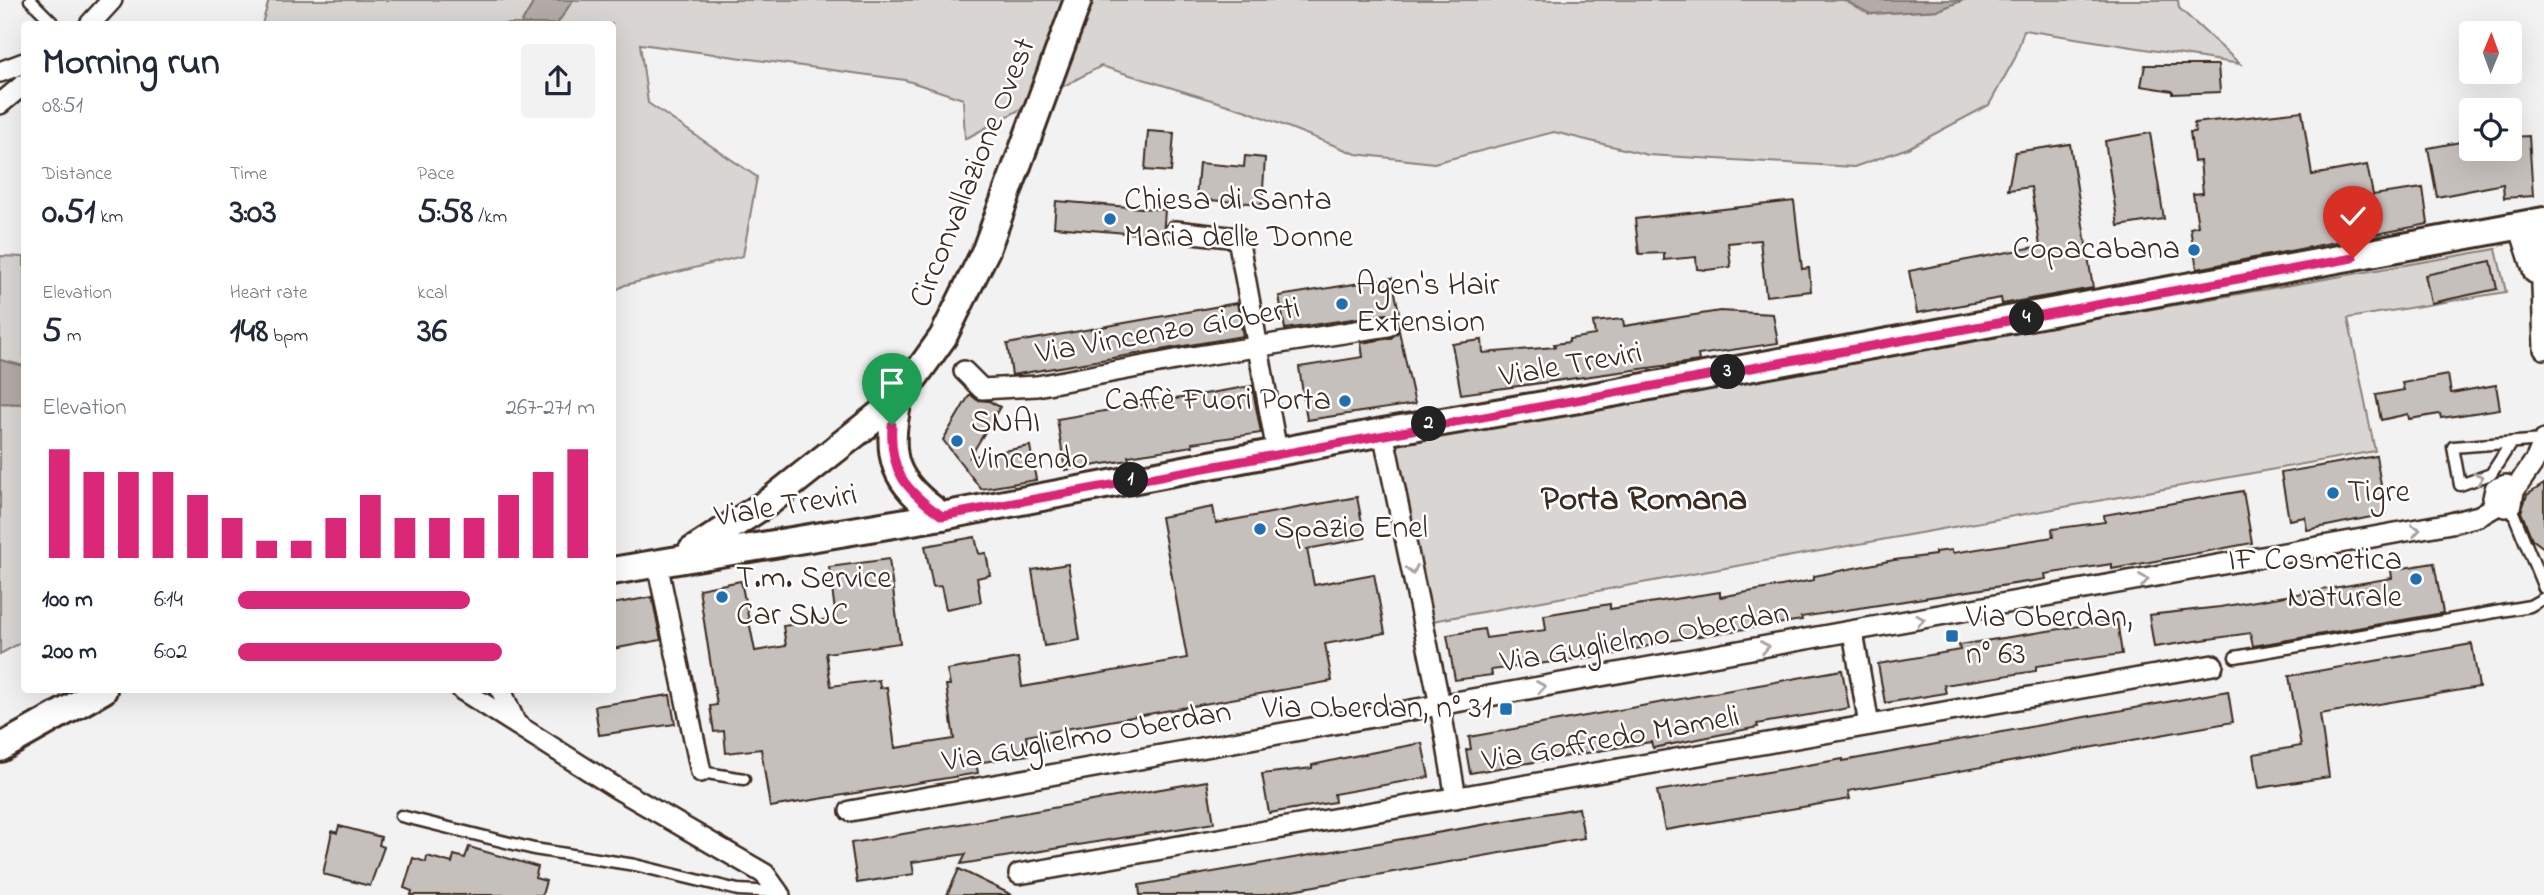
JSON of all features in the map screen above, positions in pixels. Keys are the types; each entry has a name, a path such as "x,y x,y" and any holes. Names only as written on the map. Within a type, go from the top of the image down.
{"street":[{"path":"93,21 112,0"},
{"name":"Circonvallazione Ovest","path":"669,560 770,500 898,400 943,337 967,294 1001,211 1078,0"},
{"path":"2,70 21,64"},
{"path":"0,104 21,86"},
{"path":"2534,223 2544,349"},
{"name":"Viale Treviri","path":"616,570 942,516 1383,432 1585,398 2534,223"},
{"path":"1175,231 1238,238 1277,452"},
{"name":"Via Vincenzo Gioberti","path":"964,371 982,389 1037,386 1258,346 1388,326"},
{"name":"Circonvallazione Ovest","path":"898,400 891,448 894,468 916,496 942,516"},
{"path":"1383,432 1440,705 1456,797"},
{"path":"2510,493 2536,458 2544,440"},
{"name":"Via Guglielmo Oberdan","path":"850,811 2451,523 2479,516 2510,493"},
{"path":"669,560 701,772"},
{"path":"1853,632 1869,725"},
{"name":"Via Goffredo Mameli","path":"1019,874 2213,665"},
{"path":"0,748 98,693"},
{"path":"467,693 618,789 765,874 780,894"},
{"path":"502,693 516,724"}],"lane":[{"path":"30,0 51,21"},
{"path":"2511,443 2491,474 2460,485 2453,447 2544,440"},
{"path":"2510,493 2544,589"},
{"path":"2235,657 2530,606 2544,598"},
{"path":"701,772 744,779"},
{"path":"401,816 534,849 635,865 738,890 780,894"}],"shaded area":[{"path":"269,0 535,0 523,21 263,21"},
{"path":"535,0 573,0 559,21 523,21"},
{"path":"573,0 1844,0 1870,14 1939,10 1963,0 2178,0 2179,8 2240,64 2024,30 2015,58 1989,105 1908,148 1854,167 1648,155 1554,132 1434,163 1356,154 1247,111 1101,66 965,139 963,99 905,80 640,44 648,103 757,177 743,256 625,285 616,290 616,21 559,21"},
{"path":"1844,0 1963,0 1939,10 1870,14"},
{"path":"2496,249 2506,292 2348,318 2375,451 1432,621 1393,442"},
{"path":"0,256 21,257 21,365 0,360"},
{"path":"0,360 21,365 21,404 0,403"},
{"path":"0,403 21,404 21,643 0,654"}],"building":[{"path":"2145,65 2218,65 2220,92 2173,94 2173,91 2141,86"},
{"path":"2302,111 2312,175 2367,165 2373,195 2423,188 2428,224 2197,269 2190,228 2198,226 2193,194 2203,193 2200,161 2194,162 2190,132 2195,132 2194,123"},
{"path":"1148,131 1174,133 1171,172 1145,170"},
{"path":"2150,133 2164,219 2118,226 2105,141"},
{"path":"2522,136 2529,136 2533,196 2504,198 2503,184 2437,197 2428,148 2459,142 2459,161 2522,161"},
{"path":"2070,144 2093,288 2002,304 2001,298 1917,313 1909,271 2040,246 2031,187 2008,190 2015,152"},
{"path":"1245,156 1265,158 1262,204 1196,199 1199,163 1244,167"},
{"name":"Chiesa di Santa Maria delle Donne","path":"1056,201 1165,210 1163,236 1054,227"},
{"path":"1794,201 1802,269 1809,268 1811,291 1766,296 1760,240 1728,243 1731,267 1707,270 1697,269 1696,257 1664,260 1664,253 1639,254 1635,219"},
{"path":"2491,261 2497,289 2431,303 2425,275"},
{"path":"1392,278 1399,312 1396,313 1397,318 1386,314 1285,329 1279,296"},
{"path":"1237,303 1243,336 1012,375 1007,344"},
{"path":"1720,311 1773,314 1778,343 1698,355 1699,361 1461,394 1452,344 1482,340 1483,353 1555,347 1554,344 1569,342 1569,339 1595,335 1593,322 1623,319 1624,326"},
{"path":"1399,331 1415,404 1307,420 1299,367 1363,357 1361,343 1391,338"},
{"path":"2448,375 2451,393 2496,385 2500,409 2441,418 2440,414 2409,419 2408,414 2381,420 2376,395 2404,390 2402,383"},
{"path":"1252,386 1261,433 1192,443 1193,446 1128,456 1129,460 1065,470 1057,419"},
{"path":"970,394 977,400 989,401 1000,407 970,457 1030,446 1036,480 981,489 943,440"},
{"name":"Tigre","path":"2376,456 2386,514 2307,530 2305,517 2289,520 2281,473"},
{"path":"2544,484 2544,548 2532,539 2521,512 2527,495"},
{"path":"2243,491 2252,543 2112,569 2112,564 2045,574 2046,579 1801,617 1802,620 1668,641 1616,654 1491,670 1492,675 1455,680 1447,635 1484,629 1486,638 1546,630 1544,615 1610,604 1610,609 1720,592 1720,597 1814,580 1814,576 1894,560 1935,555 1935,552 1952,550 1953,553 2053,537 2052,529 2105,522 2104,515"},
{"path":"1357,497 1365,538 1307,549 1314,585 1374,574 1385,633 1325,644 1332,681 1026,736 1029,755 976,763 978,773 770,807 761,749 726,753 724,731 714,732 710,706 717,705 699,589 741,581 755,651 786,646 783,626 836,618 829,567 889,559 900,643 826,653 831,686 879,680 880,688 887,687 895,748 954,739 946,685 950,685 947,670 1018,658 1022,687 1187,658 1161,517 1213,507 1216,523"},
{"path":"975,537 979,554 986,553 990,575 977,578 981,602 946,609 941,586 933,587 925,546"},
{"path":"2434,563 2443,613 2253,646 2250,633 2154,647 2149,615 2220,607 2392,578 2391,570"},
{"path":"1068,564 1080,640 1044,646 1032,570"},
{"path":"652,597 661,640 616,648 616,603"},
{"path":"2117,620 2122,654 2036,666 2036,671 1944,685 1946,693 1885,703 1878,664 1960,650 1959,645"},
{"path":"2472,644 2479,687 2320,714 2329,777 2259,788 2254,754 2301,746 2289,676"},
{"path":"1842,670 1849,708 1757,724 1758,727 1653,748 1651,742 1470,773 1466,750 1471,749 1469,737"},
{"path":"2228,691 2233,722 1848,791 1850,799 1665,830 1657,791 1843,761"},
{"path":"670,695 675,724 599,735 595,706"},
{"path":"1422,743 1429,777 1334,794 1335,802 1269,813 1262,774 1312,768 1312,765"},
{"path":"1207,781 1214,823 961,864 966,854 912,862 914,874 857,883 851,843"},
{"path":"1579,808 1584,838 1264,895 1140,895 1139,885"},
{"path":"339,826 381,837 379,845 384,847 370,886 323,874 332,831 337,833"},
{"path":"469,847 538,867 535,878 546,881 542,895 411,895 412,891 404,888 413,858 426,862 427,856 452,863 454,855 465,858"},
{"path":"959,869 1012,895 947,895"}],"place":[{"name":"Chiesa di Santa Maria delle Donne","path":"1110,219"},
{"name":"Copacabana","path":"2194,250"},
{"name":"Agen's Hair Extension","path":"1342,304"},
{"name":"Caffè Fuori Porta","path":"1345,401"},
{"name":"SNAI Vincendo","path":"957,441"},
{"name":"Tigre","path":"2333,493"},
{"name":"Spazio Enel","path":"1260,529"},
{"name":"IF Cosmetica Naturale","path":"2416,579"},
{"name":"T.m. Service Car SNC","path":"722,597"},
{"name":"Via Oberdan, n° 63","path":"1952,636"},
{"name":"Via Oberdan, n° 31","path":"1506,709"}],"district":[{"name":"Porta Romana","path":"1644,500"}],"route":[{"path":"892,425 894,468 923,503 942,516 1383,432 1585,398 2353,258"}]}
